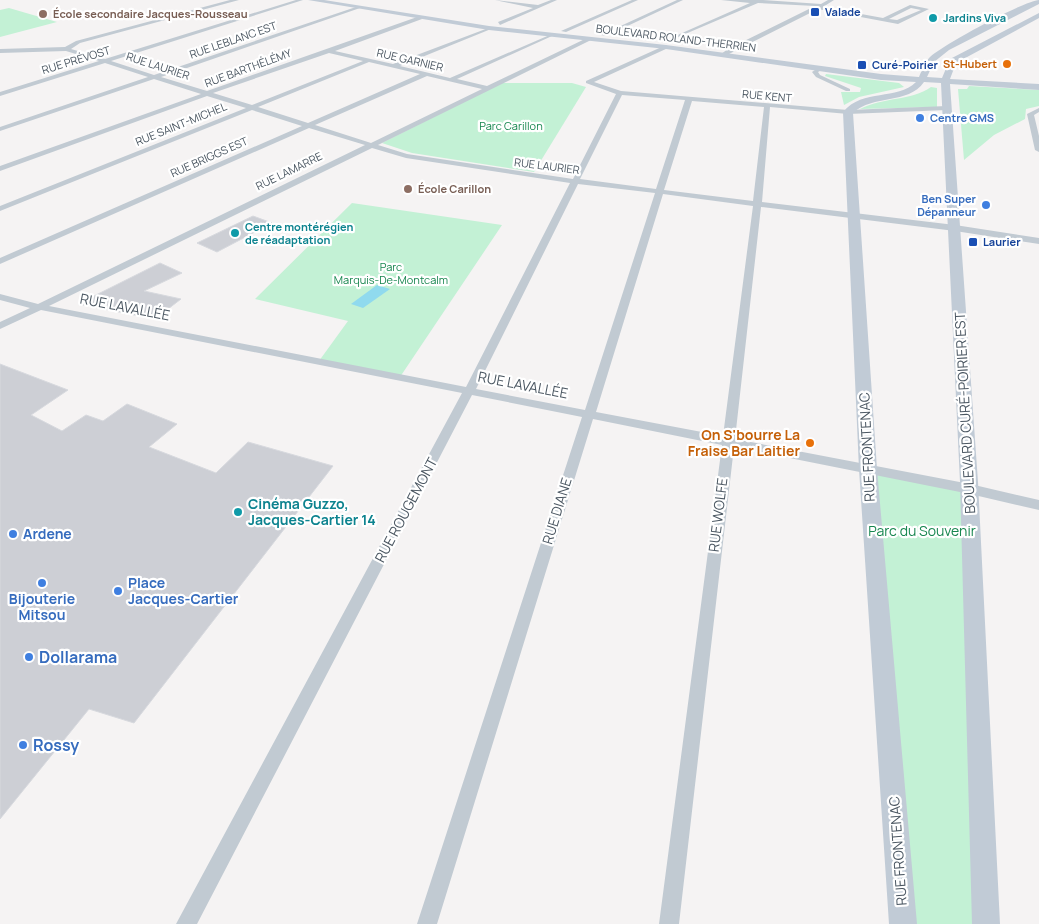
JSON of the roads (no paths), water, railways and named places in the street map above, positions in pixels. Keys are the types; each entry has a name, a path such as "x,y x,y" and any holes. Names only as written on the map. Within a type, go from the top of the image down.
{"main road":[{"name":"BOULEVARD ROLAND-THERRIEN","path":"311,0 488,28 666,45 924,77"},
{"name":"BOULEVARD ROLAND-THERRIEN","path":"346,0 666,45"},
{"path":"848,112 855,104 864,100 912,90 924,77 932,59 948,48 1039,1"},
{"path":"947,78 949,65 953,61 1039,14"},
{"name":"BOULEVARD ROLAND-THERRIEN","path":"726,52 820,69 947,78 1039,78"},
{"name":"BOULEVARD ROLAND-THERRIEN","path":"947,78 1039,87"},
{"name":"BOULEVARD CURÉ-POIRIER EST","path":"947,78 947,108 970,489 986,924"},
{"name":"RUE FRONTENAC","path":"848,112 868,469 903,924"}],"street":[{"path":"0,60 1,51 66,49 78,42 204,6 237,0"},
{"name":"RUE PRÉVOST","path":"0,94 301,0"},
{"path":"497,0 538,7"},
{"path":"500,23 555,0"},
{"path":"564,31 636,0"},
{"path":"604,35 681,0"},
{"path":"723,0 819,6 882,20 898,22 926,9 910,6 882,20"},
{"path":"741,0 750,1"},
{"path":"726,52 832,0"},
{"path":"666,45 759,1"},
{"name":"RUE LEBLANC EST","path":"0,129 358,8"},
{"name":"RUE BARTHÉLÉMY","path":"0,169 318,52 329,51 420,18"},
{"path":"394,66 488,28"},
{"path":"450,80 550,35"},
{"name":"RUE LAMARRE","path":"0,326 589,39"},
{"name":"RUE KENT","path":"666,45 588,82 620,93 848,112 947,108"},
{"name":"RUE LAURIER","path":"66,49 369,146 406,156 470,167 955,228 1039,241"},
{"name":"RUE GARNIER","path":"329,51 486,88"},
{"name":"RUE SAINT-MICHEL","path":"0,209 370,60"},
{"path":"820,69 816,72 818,76 848,90"},
{"name":"RUE BRIGGS EST","path":"0,261 426,74"},
{"name":"RUE ROUGEMONT","path":"186,924 469,391 620,93"},
{"name":"RUE DIANE","path":"427,924 689,99"},
{"name":"RUE WOLFE","path":"669,924 757,204 767,106"},
{"path":"1039,110 1030,114 1039,150"},
{"name":"RUE LAVALLÉE","path":"0,297 40,307 970,489 1039,505"}],"water":[{"path":"377,285 390,289 363,308 351,304"}],"place":[{"name":"Valade","path":"815,12"},
{"name":"École secondaire Jacques-Rousseau","path":"43,14"},
{"name":"Jardins Viva","path":"933,18"},
{"name":"St-Hubert","path":"1007,64"},
{"name":"Curé-Poirier","path":"862,65"},
{"name":"Centre GMS","path":"920,118"},
{"name":"École Carillon","path":"408,189"},
{"name":"Ben Super Dépanneur","path":"986,205"},
{"name":"Centre montérégien de réadaptation","path":"235,233"},
{"name":"Laurier","path":"973,242"},
{"name":"On S'bourre La Fraise Bar Laitier","path":"810,443"},
{"name":"Cinéma Guzzo, Jacques-Cartier 14","path":"238,512"},
{"name":"Ardene","path":"13,534"},
{"name":"Bijouterie Mitsou","path":"42,583"},
{"name":"Place Jacques-Cartier","path":"118,591"},
{"name":"Dollarama","path":"29,657"},
{"name":"Rossy","path":"23,745"}],"park label":[{"name":"Parc Carillon","path":"511,126"},
{"name":"Parc Marquis-De-Montcalm","path":"391,273"},
{"name":"Parc du Souvenir","path":"922,531"}]}
